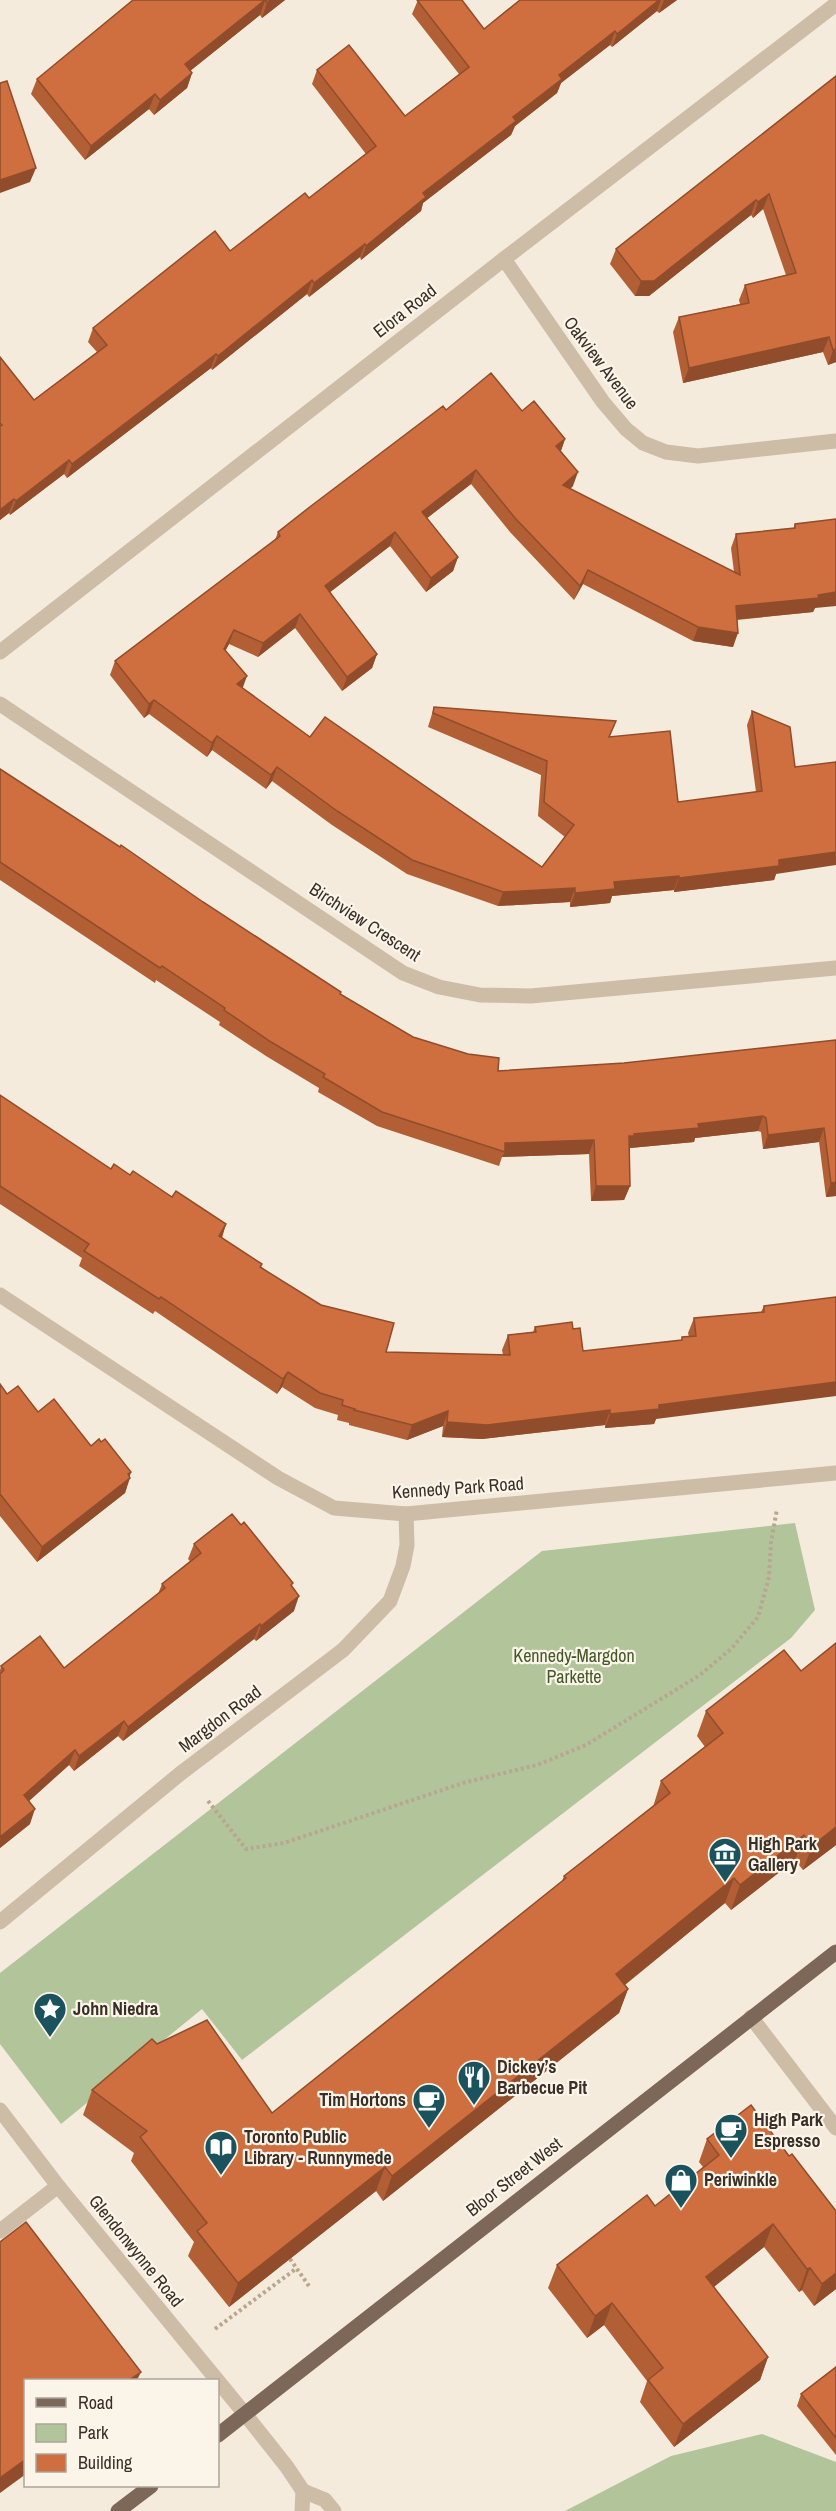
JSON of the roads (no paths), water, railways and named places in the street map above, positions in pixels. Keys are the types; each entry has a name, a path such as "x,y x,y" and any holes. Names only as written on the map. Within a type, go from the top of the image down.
{"main road":[{"name":"Bloor Street West","path":"219,2434 836,1952"},
{"path":"118,2511 150,2487"}],"street":[{"name":"Elora Road","path":"0,652 504,259 836,4"},
{"name":"Oakview Avenue","path":"504,259 603,402 626,429 643,443 666,452 698,456 836,441"},
{"name":"Birchview Crescent","path":"0,704 403,973 439,987 480,995 531,996 836,968"},
{"name":"Kennedy Park Road","path":"0,1295 278,1478 334,1508 406,1514 836,1473"},
{"name":"Margdon Road","path":"0,1922 181,1773 343,1650 390,1601 404,1566 407,1545 406,1514"},
{"path":"751,2017 836,2128"},
{"name":"Glendonwynne Road","path":"0,2110 58,2186 216,2379"},
{"path":"0,2231 58,2186"},
{"name":"Glendonwynne Road","path":"219,2382 288,2467 303,2491"},
{"path":"302,2511 303,2491 325,2500 334,2511"}],"place":[{"name":"High Park Gallery","path":"725,1883"},
{"name":"John Niedra","path":"50,2038"},
{"name":"Dickey’s Barbecue Pit","path":"474,2106"},
{"name":"Tim Hortons","path":"429,2129"},
{"name":"High Park Espresso","path":"731,2159"},
{"name":"Toronto Public Library - Runnymede","path":"221,2176"},
{"name":"Periwinkle","path":"681,2209"}],"park label":[{"name":"Kennedy-Margdon Parkette","path":"574,1666"}]}
